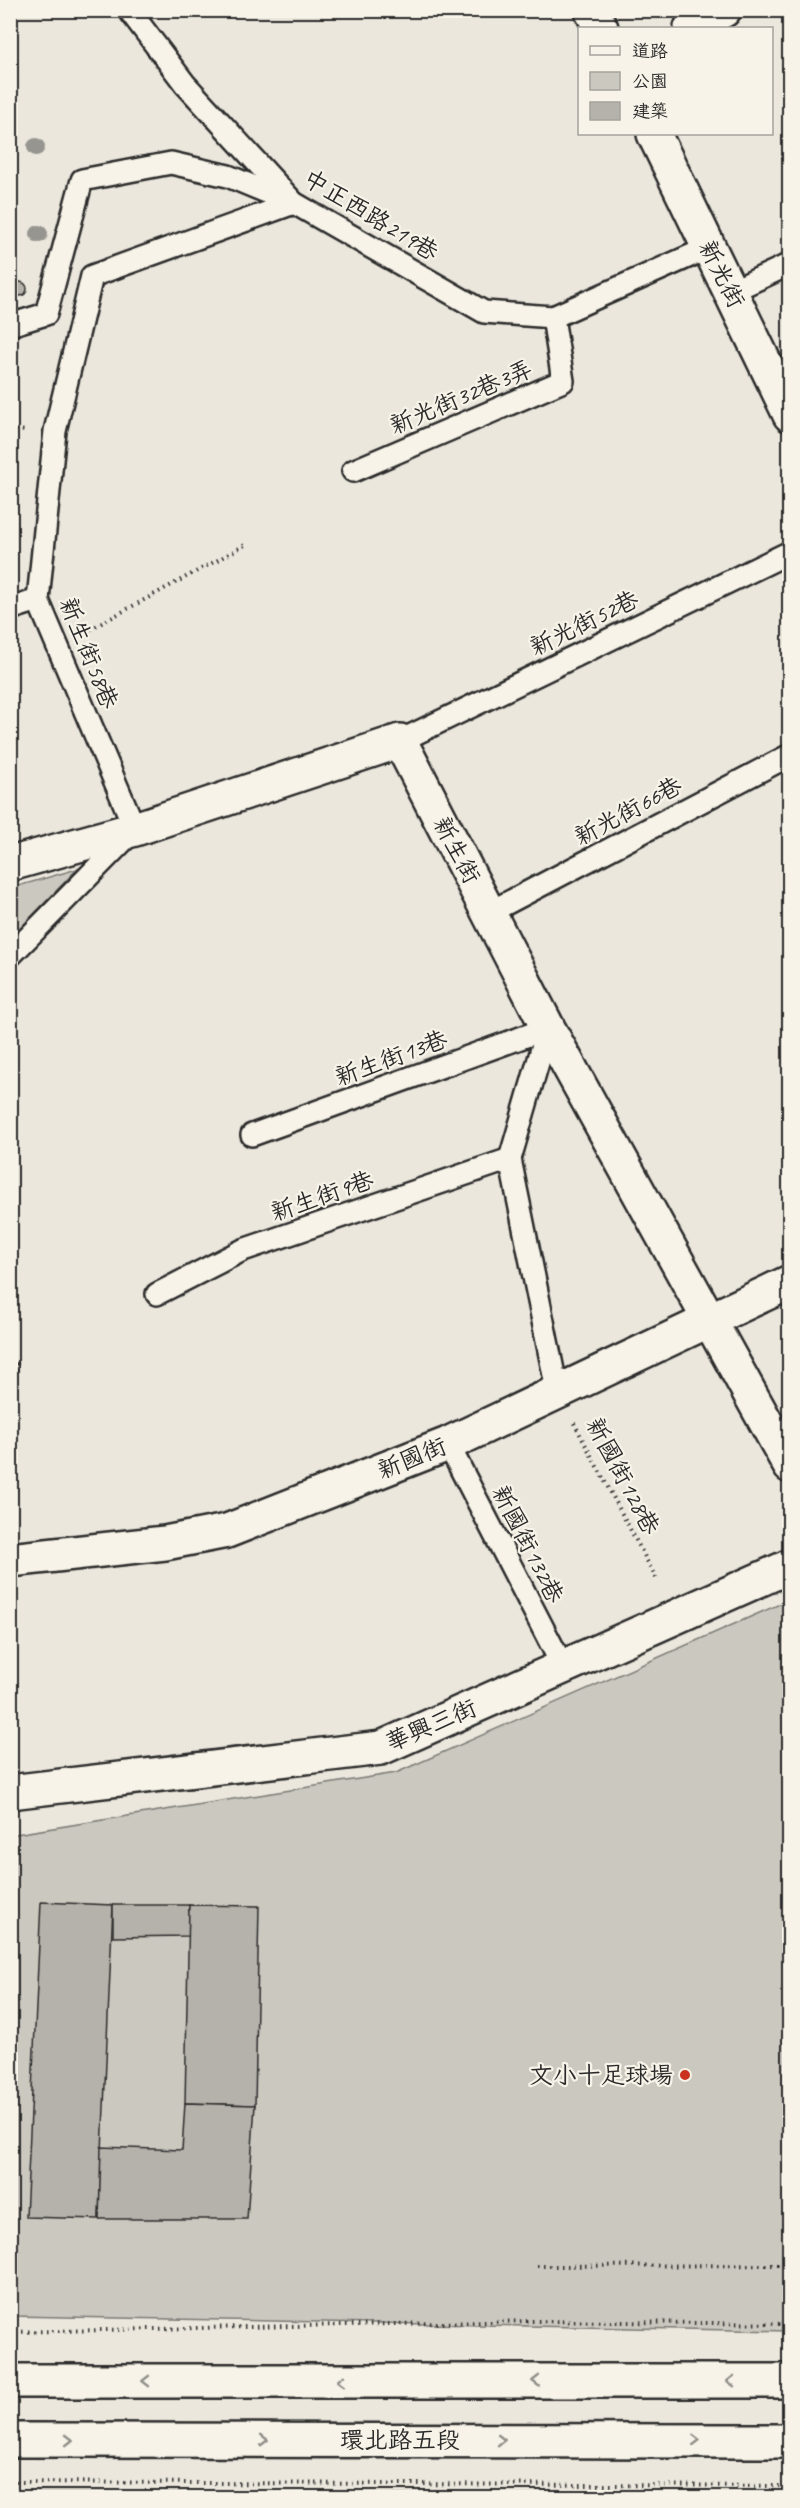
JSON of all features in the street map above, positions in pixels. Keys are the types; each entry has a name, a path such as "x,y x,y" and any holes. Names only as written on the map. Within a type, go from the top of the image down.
{"street":[{"path":"591,10 600,27"},
{"path":"693,27 724,10"},
{"name":"新光街","path":"654,135 708,248 732,291 789,415"},
{"path":"10,864 135,829 400,741"},
{"name":"新生街","path":"400,741 548,1028 789,1466"},
{"name":"新國街","path":"10,1560 165,1543 227,1531 448,1444 557,1390 789,1282"},
{"name":"華興三街","path":"10,1792 381,1748 789,1566"},
{"path":"10,2381 789,2381"},
{"name":"環北路五段","path":"10,2440 789,2441"}],"lane":[{"name":"中正西路219巷","path":"129,10 185,84 294,203 484,312 553,317"},
{"path":"10,325 46,314 82,180 171,163 228,176 294,203"},
{"name":"新生街58巷","path":"135,829 38,600 55,431 92,276 294,203"},
{"path":"553,317 708,248"},
{"path":"732,291 789,264"},
{"name":"新光街32巷3弄","path":"353,471 562,381 553,317"},
{"name":"新光街52巷","path":"400,741 789,552"},
{"path":"10,609 38,600"},
{"name":"新光街66巷","path":"490,912 789,754"},
{"path":"10,956 135,829"},
{"path":"548,1028 510,1159 557,1390"},
{"name":"新生街13巷","path":"252,1136 548,1028"},
{"name":"新生街9巷","path":"157,1294 243,1250 510,1159"},
{"name":"新國街132巷","path":"448,1444 563,1667"}],"path":[{"path":"58,647 247,544"},
{"path":"10,1364 17,1365 10,1454"},
{"name":"新國街128巷","path":"557,1390 656,1578"},
{"path":"537,2266 789,2265"},
{"path":"10,2332 533,2321 789,2324"},
{"path":"10,2482 789,2487"}],"shaded area":[{"path":"11,2489 649,2496 11,2498"}],"green space":[{"path":"77,869 11,938 11,888"},
{"path":"789,1600 789,2331 11,2316 10,1835 396,1773"}],"building":[{"path":"17,282 23,282 27,289 23,296 17,296 13,292 13,286"},
{"path":"41,1902 113,1905 99,2219 26,2217"},
{"path":"113,1905 189,1905 190,1936 113,1937"},
{"path":"189,1905 259,1906 255,2105 185,2103"},
{"path":"185,2103 255,2105 247,2219 99,2219 101,2147 182,2150"}],"place":[{"name":"文小十足球場","path":"685,2075"}]}
